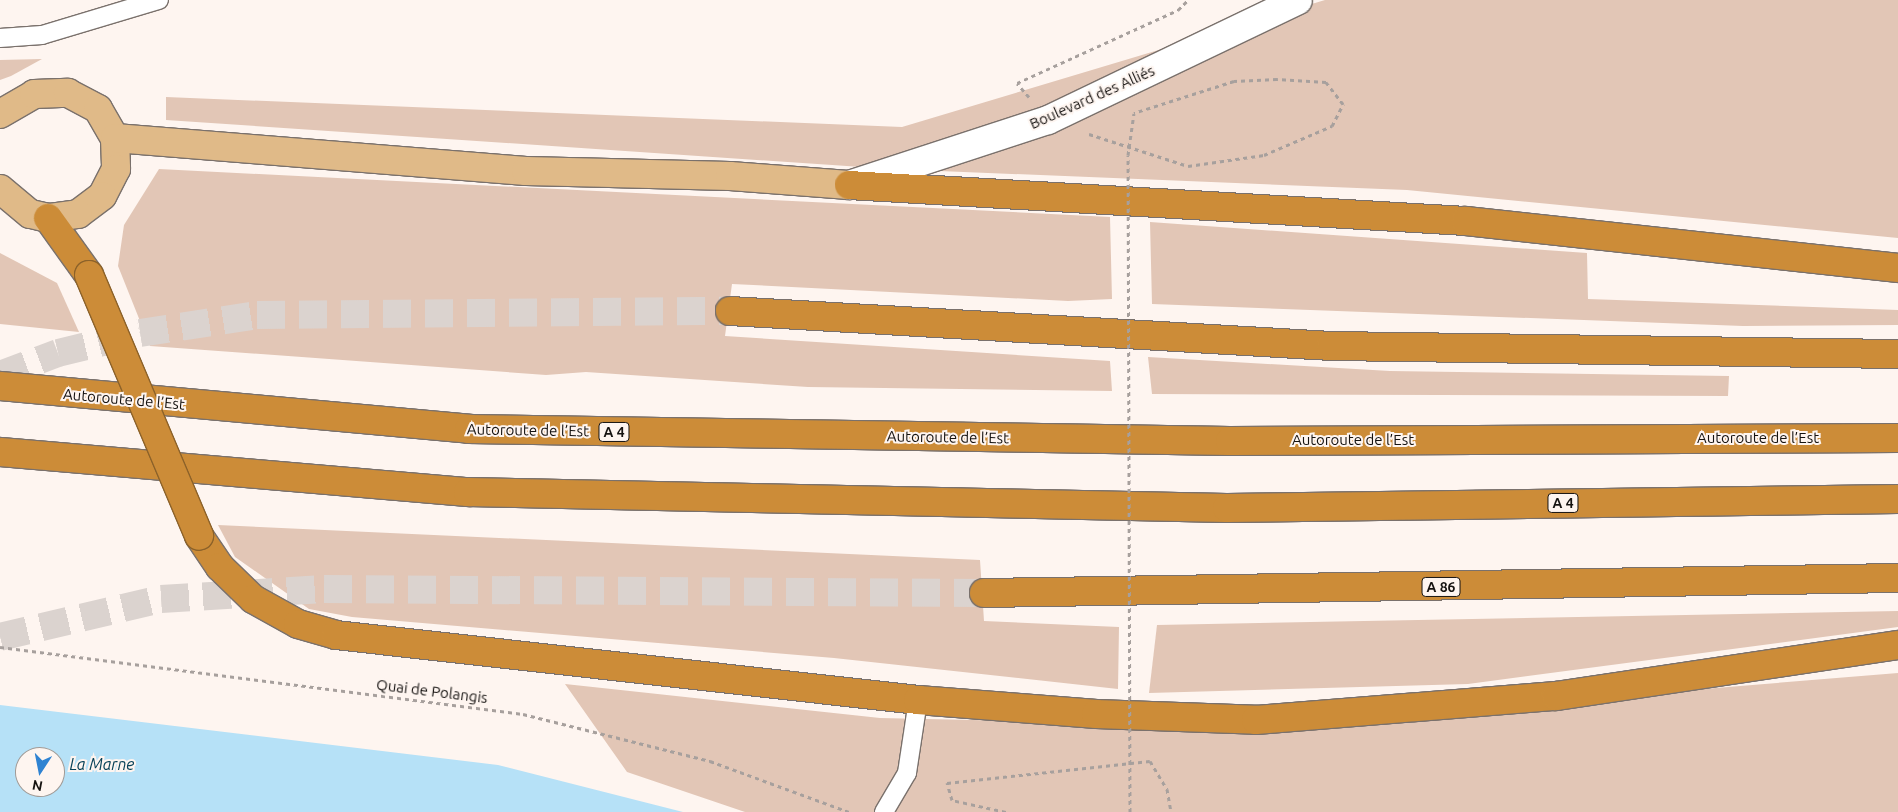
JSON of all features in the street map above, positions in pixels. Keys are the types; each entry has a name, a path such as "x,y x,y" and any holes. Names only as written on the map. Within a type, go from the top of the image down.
{"highway":[{"path":"849,185 1466,221 1898,268"},
{"path":"48,218 89,275 199,536 220,567 253,599 275,614 322,632 918,700 1256,720 1556,696 1898,645"},
{"path":"730,311 1331,346 1898,354"},
{"name":"Autoroute de l’Est","path":"0,386 468,429 1230,441 1898,438"},
{"name":"A 4","path":"0,452 488,492 1227,508 1898,499"},
{"name":"A 86","path":"984,594 1898,578"}],"main road":[{"path":"0,189 15,206 48,218 78,214 102,196 116,169 115,138 98,109 68,93 34,94 2,117"},
{"path":"115,138 488,168 849,185"}],"street":[{"name":"Boulevard des Alliés","path":"849,185 1048,120 1298,0"}],"lane":[{"path":"0,38 42,35 159,0"},
{"path":"884,812 906,774 918,700"}],"path":[{"path":"1130,812 1128,155 1134,113 1234,81 1276,79 1326,82 1343,104 1332,126 1264,155 1188,166 1048,120 1018,83 1178,10 1188,0"},
{"name":"Quai de Polangis","path":"0,647 523,714 710,761 849,812"},
{"path":"1006,812 952,800 947,783 1150,761 1167,790 1171,812"}],"shaded area":[{"path":"1325,0 1898,0 1898,238 1407,190 891,169 166,120 166,97 902,127"},
{"path":"42,59 11,76 0,80 0,60"},
{"path":"159,169 1110,217 1112,299 1068,301 732,284 725,336 1110,361 1112,391 808,387 586,372 546,375 150,346 118,266 124,225"},
{"path":"1150,222 1587,253 1588,299 1898,310 1898,325 1743,326 1152,304"},
{"path":"0,253 57,283 79,332 0,324"},
{"path":"1148,357 1390,371 1729,376 1728,396 1152,394"},
{"path":"218,525 980,560 984,621 1119,627 1118,689 834,658 352,617 309,609 235,557"},
{"path":"1898,611 1898,627 1468,684 1149,693 1157,625"},
{"path":"1898,673 1898,812 745,812 627,772 565,684 880,718 1251,726"}],"water":[{"name":"La Marne","path":"0,705 498,765 683,812 0,812"}],"tunnel":[{"path":"0,375 58,353 140,333 257,315 730,311"},
{"path":"0,637 161,599 324,589 984,593"}]}
